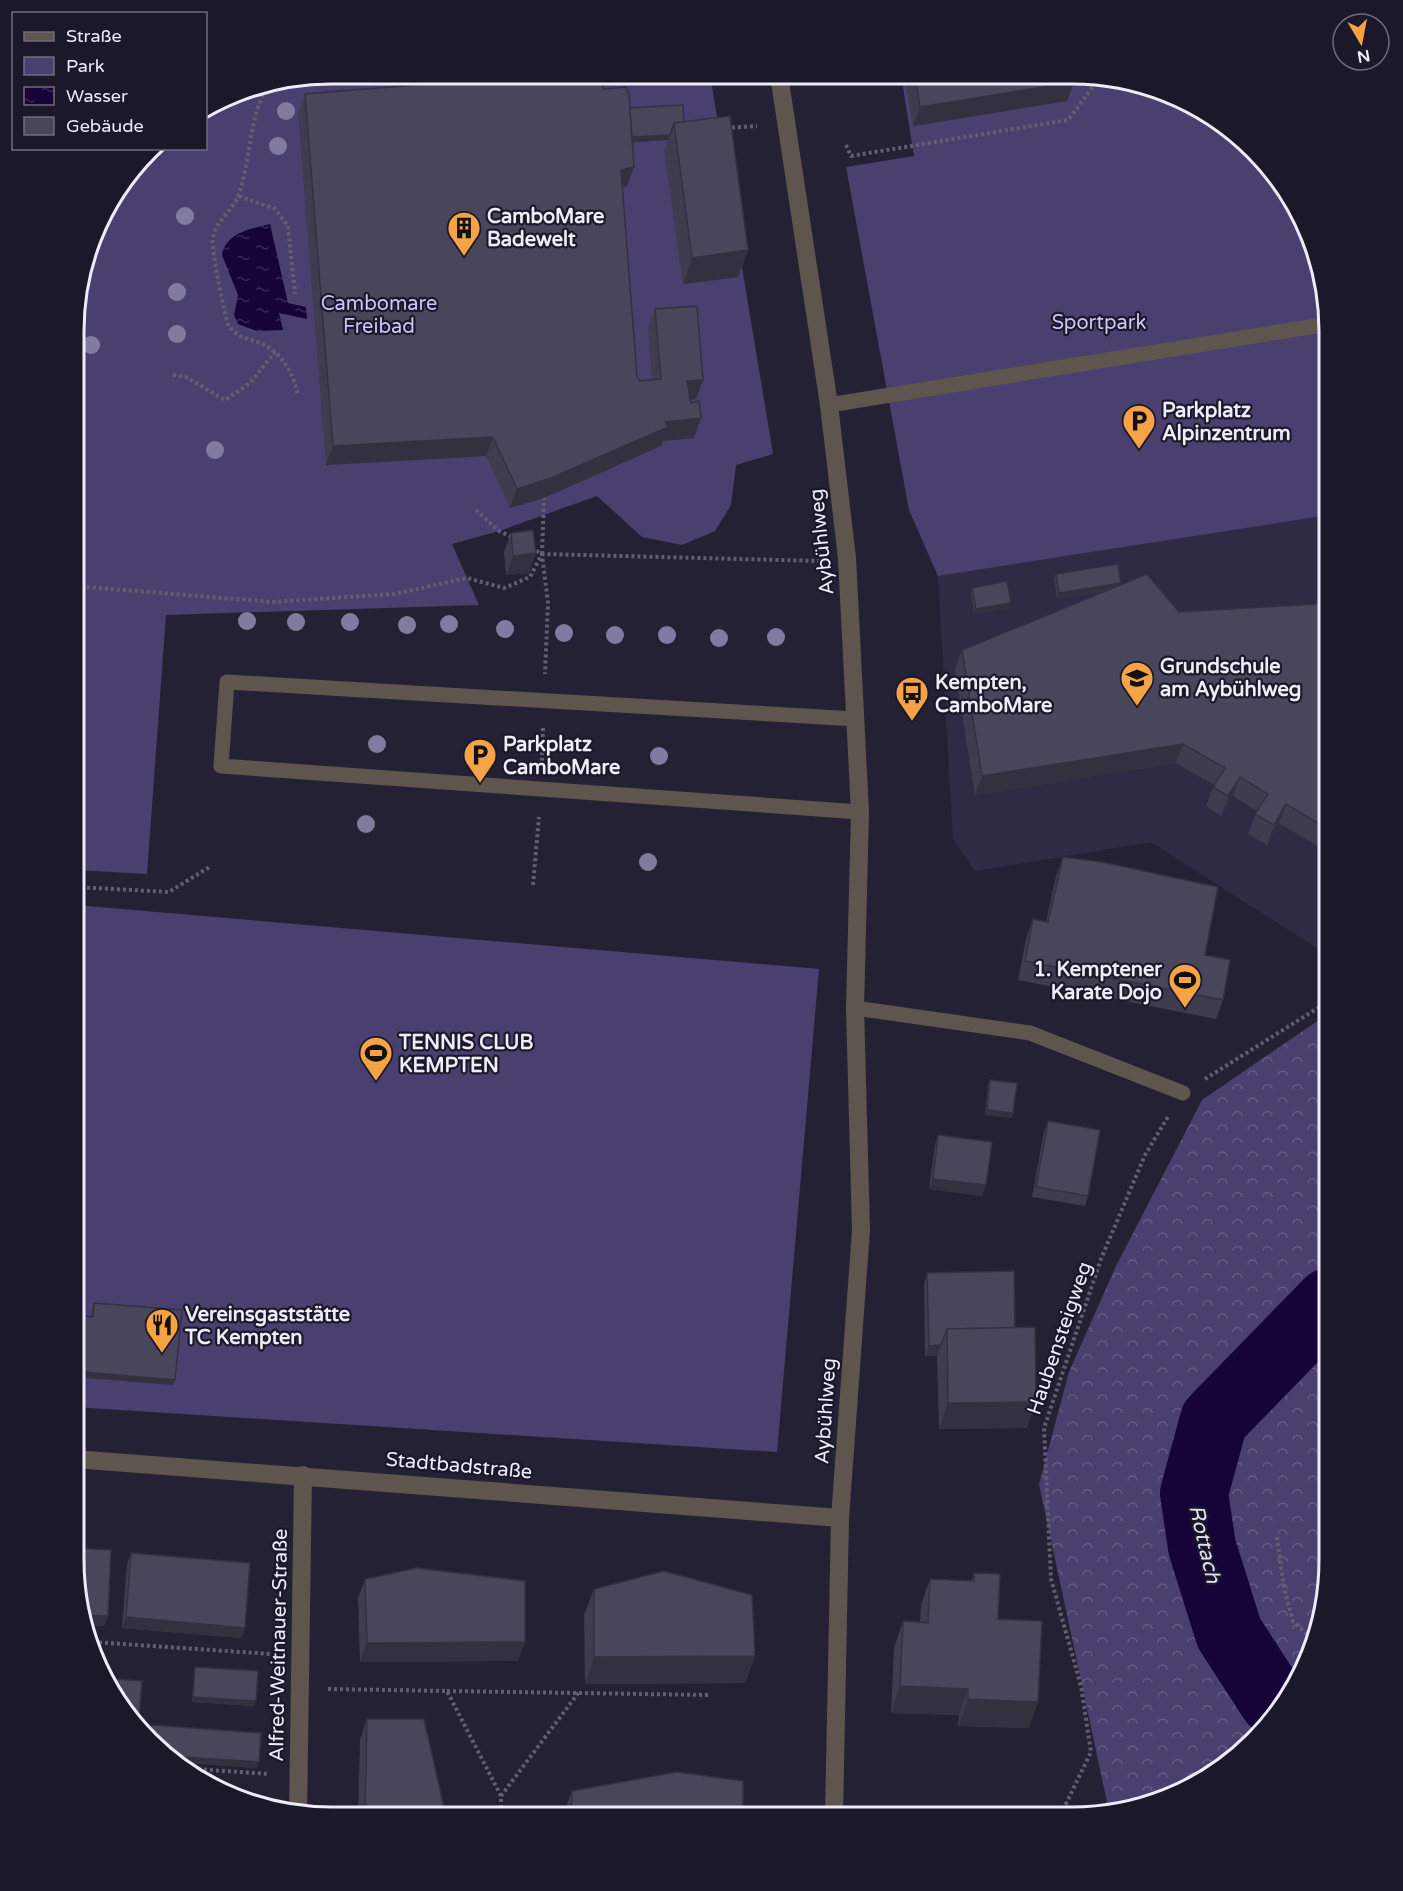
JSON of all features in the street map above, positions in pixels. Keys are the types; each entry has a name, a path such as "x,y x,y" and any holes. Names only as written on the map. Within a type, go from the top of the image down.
{"street":[{"name":"Aybühlweg","path":"780,84 829,405 847,558 860,812 855,1008 861,1230 840,1518 834,1807"},
{"name":"Stadtbadstraße","path":"84,1460 840,1518"},
{"name":"Alfred-Weitnauer-Straße","path":"298,1805 303,1475"}],"lane":[{"path":"829,405 1319,326"},
{"path":"856,719 227,682 221,766 860,812"},
{"path":"855,1008 1030,1033 1183,1093"}],"path":[{"path":"460,84 463,91"},
{"path":"846,145 850,156 1068,120 1094,85"},
{"path":"263,93 259,100 239,196 212,237 212,257 220,280 228,324 240,338 261,343 275,352 294,377 298,396"},
{"path":"717,129 787,125"},
{"path":"239,196 275,209 288,226 295,294"},
{"path":"173,375 186,377 225,400 250,383 275,352"},
{"path":"542,554 544,498"},
{"path":"476,510 499,531 516,540"},
{"path":"525,544 542,554 824,561 847,558"},
{"path":"84,587 272,602 394,594 467,578 504,588"},
{"path":"84,887 169,891 211,866"},
{"name":"Haubensteigweg","path":"1064,1807 1091,1752 1081,1686 1051,1579 1044,1428 1101,1259 1145,1155 1183,1093 1319,1007"},
{"path":"1277,1537 1284,1588 1293,1621 1307,1635"},
{"path":"98,1642 300,1656"},
{"path":"300,1689 708,1695"},
{"path":"447,1691 501,1796 501,1807"},
{"path":"501,1796 579,1692"},
{"path":"200,1769 299,1776"}],"shaded area":[{"name":"Grundschule am Aybühlweg","path":"1319,517 1319,950 1151,842 975,871 953,839 938,576"}],"green space":[{"name":"Cambomare Freibad","path":"331,84 711,84 773,454 736,465 731,505 715,531 682,545 642,537 597,496 499,531 452,544 479,605 166,615 147,874 84,870 84,331 86,299 92,267 103,236 117,207 135,181 163,150 207,150 207,117 252,97 299,86"},
{"name":"Sportpark","path":"902,84 1104,86 1136,92 1181,109 1235,145 1258,168 1286,208 1300,236 1311,267 1317,299 1319,331 1319,517 938,576 909,510 846,167 914,156"},
{"name":"TENNIS CLUB KEMPTEN","path":"84,906 819,969 777,1452 84,1408"},
{"path":"1319,1020 1319,1560 1317,1592 1311,1624 1294,1669 1268,1710 1247,1735 1222,1756 1181,1782 1136,1799 1103,1805 1107,1802 1039,1484 1069,1372 1116,1266 1202,1100"}],"water":[{"path":"270,224 288,303 306,307 307,319 279,313 283,330 257,331 238,324 234,315 238,295 222,255 224,247 234,236"}],"building":[{"name":"CamboMare Badewelt","path":"428,84 602,84 603,89 626,87 629,94 634,167 621,170 637,377 640,381 661,379 655,309 697,306 703,380 687,381 691,403 699,401 701,418 665,422 668,427 551,478 517,489 493,437 333,446 305,94"},
{"path":"916,84 1062,84 920,107"},
{"path":"683,105 684,122 674,123 670,135 632,137 630,108"},
{"path":"730,116 748,250 692,258 674,123"},
{"path":"533,530 536,553 513,556 511,533"},
{"path":"1118,564 1121,583 1059,593 1056,574"},
{"name":"Grundschule am Aybühlweg","path":"1147,574 1179,612 1315,604 1319,601 1319,824 1286,804 1274,825 1255,814 1268,794 1240,777 1228,796 1213,787 1225,768 1183,744 982,776 962,650"},
{"path":"1007,581 1011,603 976,609 972,588"},
{"path":"1063,857 1102,862 1218,887 1205,955 1230,960 1223,1000 1025,961 1033,919 1048,922"},
{"path":"990,1080 1017,1083 1013,1113 987,1110"},
{"path":"1048,1121 1100,1130 1088,1196 1036,1187"},
{"path":"938,1135 992,1142 986,1185 933,1179"},
{"path":"1014,1271 1015,1328 947,1329 941,1345 929,1346 927,1273"},
{"path":"94,1303 182,1310 175,1380 84,1372 84,1316 93,1317"},
{"path":"1035,1327 1036,1402 948,1403 947,1329"},
{"path":"84,1549 111,1550 108,1616 90,1615 86,1592"},
{"path":"131,1553 250,1563 245,1628 126,1617"},
{"path":"417,1568 525,1581 525,1642 367,1643 365,1579"},
{"path":"664,1571 752,1595 755,1656 594,1657 594,1589"},
{"path":"974,1573 1000,1574 998,1619 1042,1621 1038,1702 968,1699 968,1689 900,1686 903,1621 928,1623 930,1579 974,1581"},
{"path":"195,1667 258,1671 256,1701 193,1697"},
{"path":"114,1679 142,1681 139,1715"},
{"path":"367,1719 424,1719 444,1807 365,1807"},
{"path":"152,1725 261,1733 259,1762 182,1757 151,1730"},
{"path":"677,1772 743,1781 743,1807 571,1807 572,1791"}],"waterway":[{"name":"Rottach","path":"1274,1702 1229,1633 1202,1547 1194,1493 1214,1420 1319,1312"}],"place":[{"name":"CamboMare Badewelt","path":"464,257"},
{"name":"Parkplatz Alpinzentrum","path":"1139,450"},
{"name":"Grundschule am Aybühlweg","path":"1137,707"},
{"name":"Kempten, CamboMare","path":"912,722"},
{"name":"Parkplatz CamboMare","path":"480,784"},
{"name":"1. Kemptener Karate Dojo","path":"1185,1009"},
{"name":"TENNIS CLUB KEMPTEN","path":"376,1082"},
{"name":"Vereinsgaststätte TC Kempten","path":"162,1354"}]}
